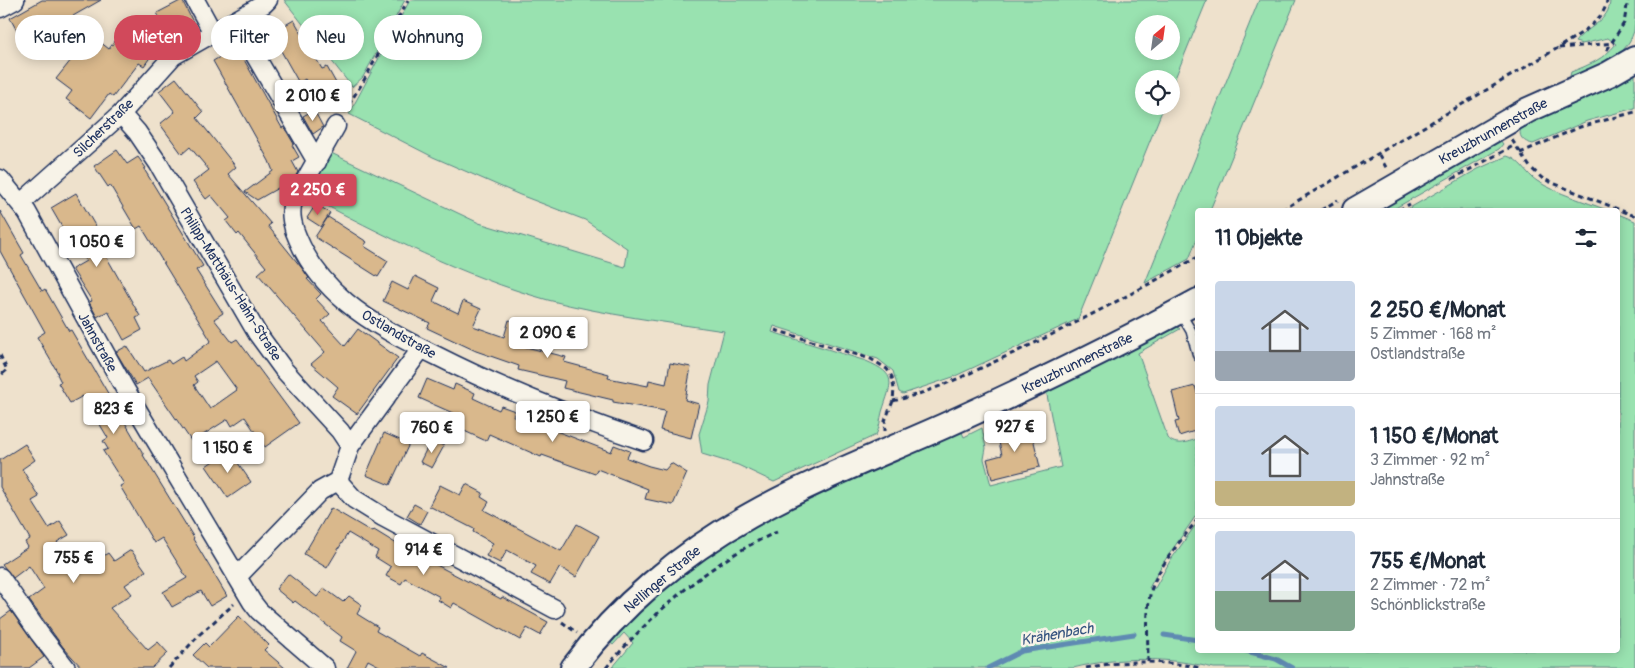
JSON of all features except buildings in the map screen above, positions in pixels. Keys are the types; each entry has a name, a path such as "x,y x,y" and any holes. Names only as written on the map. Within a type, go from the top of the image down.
{"main road":[{"name":"Kreuzbrunnenstraße","path":"1358,208 1528,110 1609,74 1628,54"},
{"name":"Kreuzbrunnenstraße","path":"764,508 1034,385 1188,306"},
{"name":"Nellinger Straße","path":"573,668 618,616 664,574 713,538 764,508"}],"street":[{"path":"0,8 15,0"},
{"path":"195,0 211,29"},
{"name":"Silcherstraße","path":"244,15 268,0"},
{"name":"Silcherstraße","path":"21,203 121,114 173,56 211,34"},
{"path":"258,60 317,162"},
{"name":"Philipp-Matthäus-Hahn-Straße","path":"121,114 158,163 257,333 284,370 340,431 350,446"},
{"name":"Ostlandstraße","path":"336,126 291,207 295,233 303,252 318,272 346,302 421,349 513,392 644,441"},
{"name":"Jahnstraße","path":"0,179 21,203 125,389 246,593 259,611 325,668"},
{"path":"238,577 320,491 338,481 350,446 421,349"},
{"path":"338,481 354,499 367,507 555,609"},
{"path":"0,577 66,668"}],"lane":[{"path":"1188,306 1195,345"}],"path":[{"path":"336,126 408,0"},
{"path":"1285,208 1558,48 1596,20 1605,8 1607,0"},
{"path":"1558,48 1628,54"},
{"path":"1520,153 1590,124 1635,112"},
{"path":"1446,182 1515,145 1532,170 1543,179 1615,208"},
{"path":"1402,208 1415,200"},
{"path":"1620,210 1635,216"},
{"path":"893,400 921,393 956,380 1033,344 1195,259"},
{"path":"775,330 879,363 887,369 892,377 893,400 884,424 892,449"},
{"path":"0,354 7,370 0,376"},
{"path":"1148,662 1150,594 1157,578 1195,523"},
{"path":"606,668 638,632 711,570 748,546 777,532"},
{"path":"168,668 200,634 246,593"},
{"path":"567,626 574,631"},
{"path":"1086,668 1118,663 1148,662 1201,668"}],"green space":[{"path":"284,0 405,0 397,15 374,15 374,57 363,77 352,87 331,60 364,60 364,15 298,15 298,18"},
{"path":"410,0 1207,0 1178,70 1135,70 1135,115 1160,115 1078,319 953,377 903,394 899,392 893,371 878,359 774,326 772,332 877,366 888,376 890,387 876,435 774,482 738,465 702,454 699,434 709,402 710,385 724,331 591,310 516,290 454,267 423,253 304,194 329,152 479,223 625,267 628,249 585,220 520,195 433,157 349,114 378,60 482,60 482,15 402,15"},
{"path":"1259,0 1296,0 1211,208 1195,208 1195,244 1189,259 1145,283"},
{"path":"1610,0 1635,0 1634,31 1630,41 1617,56 1590,70 1570,76 1571,72 1601,58 1616,44 1608,38 1582,44 1575,42 1602,19 1609,8"},
{"path":"1635,72 1635,108 1587,121 1533,144 1528,143 1522,138 1520,129 1524,122"},
{"path":"1500,140 1503,144 1499,149 1396,208 1376,208"},
{"path":"1507,156 1516,160 1533,178 1545,186 1601,208 1410,208 1478,169"},
{"path":"1620,215 1635,221 1635,668 1214,668 1196,664 1144,659 1109,661 1073,668 612,668 633,643 624,633 613,645 607,640 660,589 753,524 960,428 964,437 982,428 986,448 984,459 991,485 1061,467 1046,390 1175,325 1180,329 1138,353 1168,438 1178,443 1195,440 1195,517 1163,563 1149,588 1155,588 1170,561 1195,526 1195,653 1620,653"}],"waterway":[{"name":"Krähenbach","path":"988,668 1022,651 1134,634"},
{"name":"Krähenbach","path":"1164,635 1195,640"},
{"name":"Krähenbach","path":"1254,653 1276,659 1292,668"}]}
